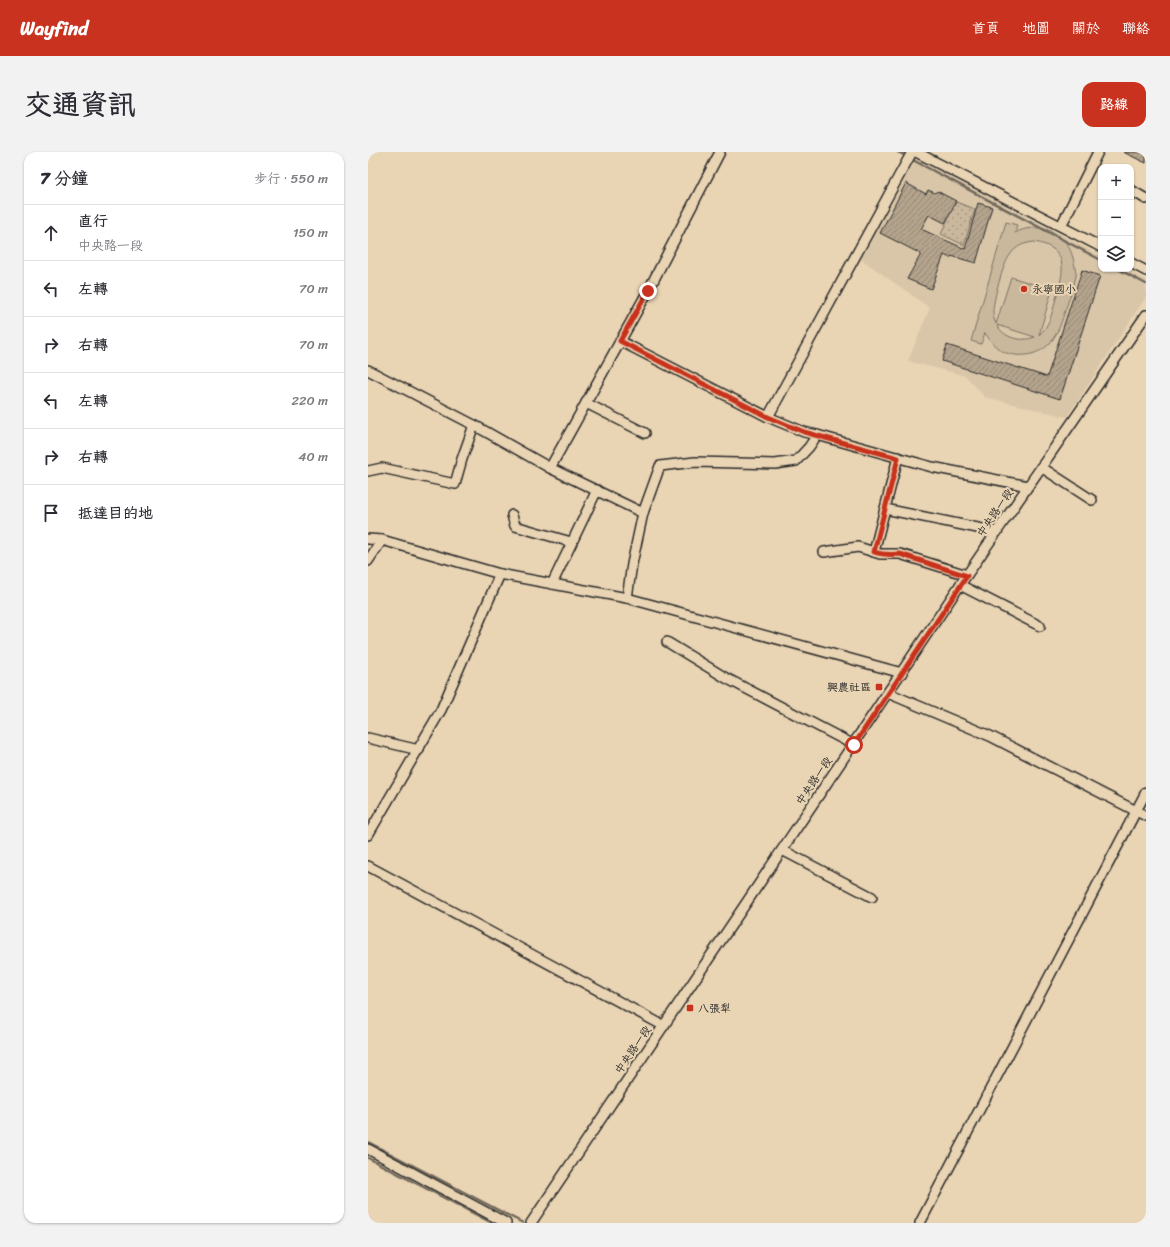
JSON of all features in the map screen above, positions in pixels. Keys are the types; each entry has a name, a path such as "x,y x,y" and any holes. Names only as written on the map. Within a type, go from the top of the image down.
{"street":[{"path":"550,468 648,291 720,152"},
{"path":"768,417 912,152"},
{"path":"916,152 1098,245"},
{"path":"1061,226 1098,152"},
{"path":"1134,192 1146,199"},
{"path":"1134,265 1146,271"},
{"name":"中央路一段","path":"531,1223 854,745 960,585 1146,314"},
{"path":"620,341 768,417 804,432 932,467 1028,486"},
{"path":"368,370 474,425 550,468 643,513"},
{"path":"586,403 645,433"},
{"path":"368,471 382,468 455,484 474,425"},
{"path":"627,598 632,564 643,513 660,466 695,462 775,464 796,460 809,447 817,435"},
{"path":"874,552 898,458"},
{"path":"1041,467 1092,500"},
{"path":"552,584 597,490"},
{"path":"885,509 997,532"},
{"path":"512,516 515,526 571,542"},
{"path":"368,539 382,540 500,574 627,598 902,673"},
{"path":"368,562 382,540"},
{"path":"824,552 858,547 880,554 900,554 967,576"},
{"path":"368,835 441,710 500,574"},
{"path":"960,585 1040,626"},
{"path":"666,642 726,678 854,745"},
{"path":"888,693 990,736 1146,816"},
{"path":"368,738 419,750"},
{"path":"920,1223 1146,792"},
{"path":"782,850 872,897"},
{"path":"368,866 664,1026"},
{"path":"368,1149 506,1223"}],"shaded area":[{"name":"永寧國小","path":"916,158 1098,254 1098,272 1131,272 1146,280 1146,297 1067,417 985,397 966,376 908,361 930,308 861,259"},
{"path":"956,202 975,209 964,245 941,234"},
{"path":"1006,222 1017,225 1015,233 1028,228 1037,228 1046,229 1057,234 1065,241 1070,250 1074,261 1076,275 1059,327 1049,344 1037,352 1017,355 1004,352 998,348 985,333 981,344 971,341","holes":["1034,242 1046,245 1054,250 1062,264 1062,273 1051,315 1048,324 1039,335 1052,290 1011,277 996,324 993,314 993,306 1007,260 1012,252 1018,247","997,325 1035,337 1024,339 1014,338 1000,330"]}],"building":[{"path":"1123,152 1146,152 1146,163"},
{"path":"906,183 926,194 928,190 935,193 937,191 956,201 945,223 929,215 921,229 965,249 978,203 992,207 976,263 951,256 950,258 944,255 931,289 907,279 921,254 880,233"},
{"path":"1082,270 1100,276 1060,399 942,361 947,345 1047,377"}],"waterway":[{"path":"898,152 907,156"},
{"path":"911,159 1098,258"},
{"path":"1124,272 1146,284"},
{"path":"368,1142 523,1223"},
{"path":"368,1158 492,1223"}],"place":[{"name":"永寧國小","path":"1024,289"},
{"name":"興農社區","path":"879,687"},
{"name":"八張犁","path":"690,1008"}],"route":[{"path":"648,291 620,341 768,417 804,432 898,458 874,552 888,555 900,554 967,576 854,745"}]}
